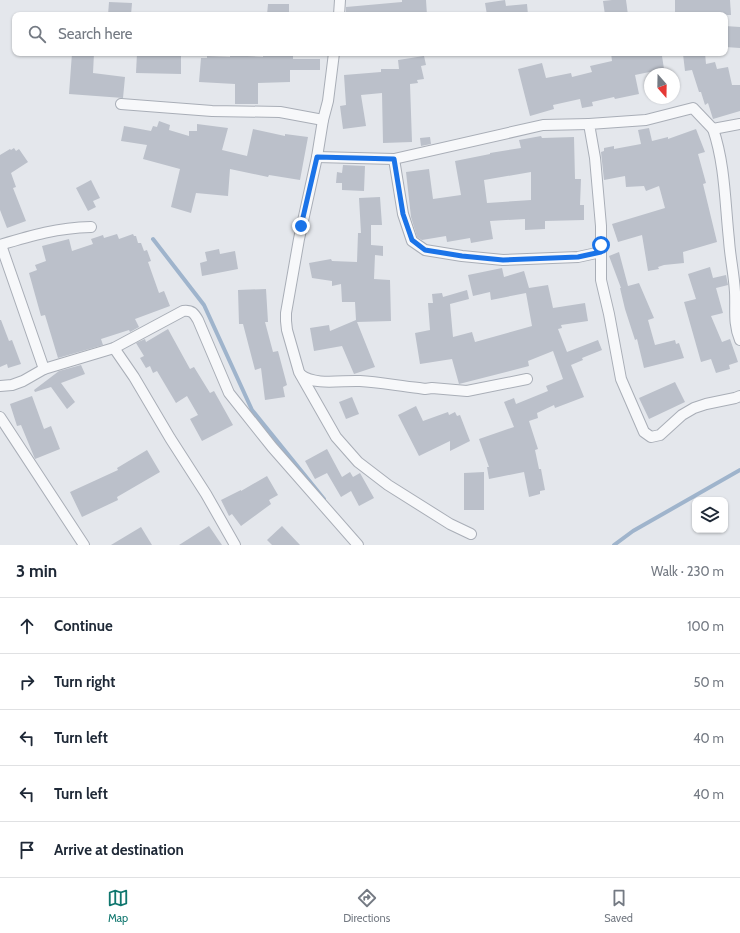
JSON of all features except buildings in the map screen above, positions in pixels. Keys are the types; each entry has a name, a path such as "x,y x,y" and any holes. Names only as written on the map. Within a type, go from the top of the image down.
{"street":[{"path":"339,12 340,0"},
{"path":"334,56 328,101 300,233 286,313 287,330 301,375 336,437 358,462 388,485 450,524 471,534"},
{"path":"121,104 212,111 280,112 323,120"},
{"path":"317,157 394,159 544,125 589,124 646,120 693,108 713,129 719,145 735,291 736,327 740,340"},
{"path":"589,124 597,181 601,226 601,280 621,380 644,432 651,438 660,435 682,415 694,408 740,396"},
{"path":"713,129 740,124"},
{"path":"394,159 403,214 412,240 425,250 462,256 503,260 578,257 601,252"},
{"path":"44,369 0,245 57,229 92,227"},
{"path":"0,386 23,380 44,369 114,348 183,311 189,310 194,313 229,392 272,447 358,545"},
{"path":"114,348 134,377 206,494 235,545"},
{"path":"301,375 310,380 359,381 425,389 432,388 467,392 527,379"},
{"path":"0,417 84,545"}],"waterway":[{"path":"153,239 204,305 252,410 324,499"},
{"path":"614,545 633,531 740,470"}],"route":[{"path":"301,226 317,157 394,159 403,214 412,240 419,247 425,250 462,256 503,260 552,259 578,257 601,252 601,245"}]}
